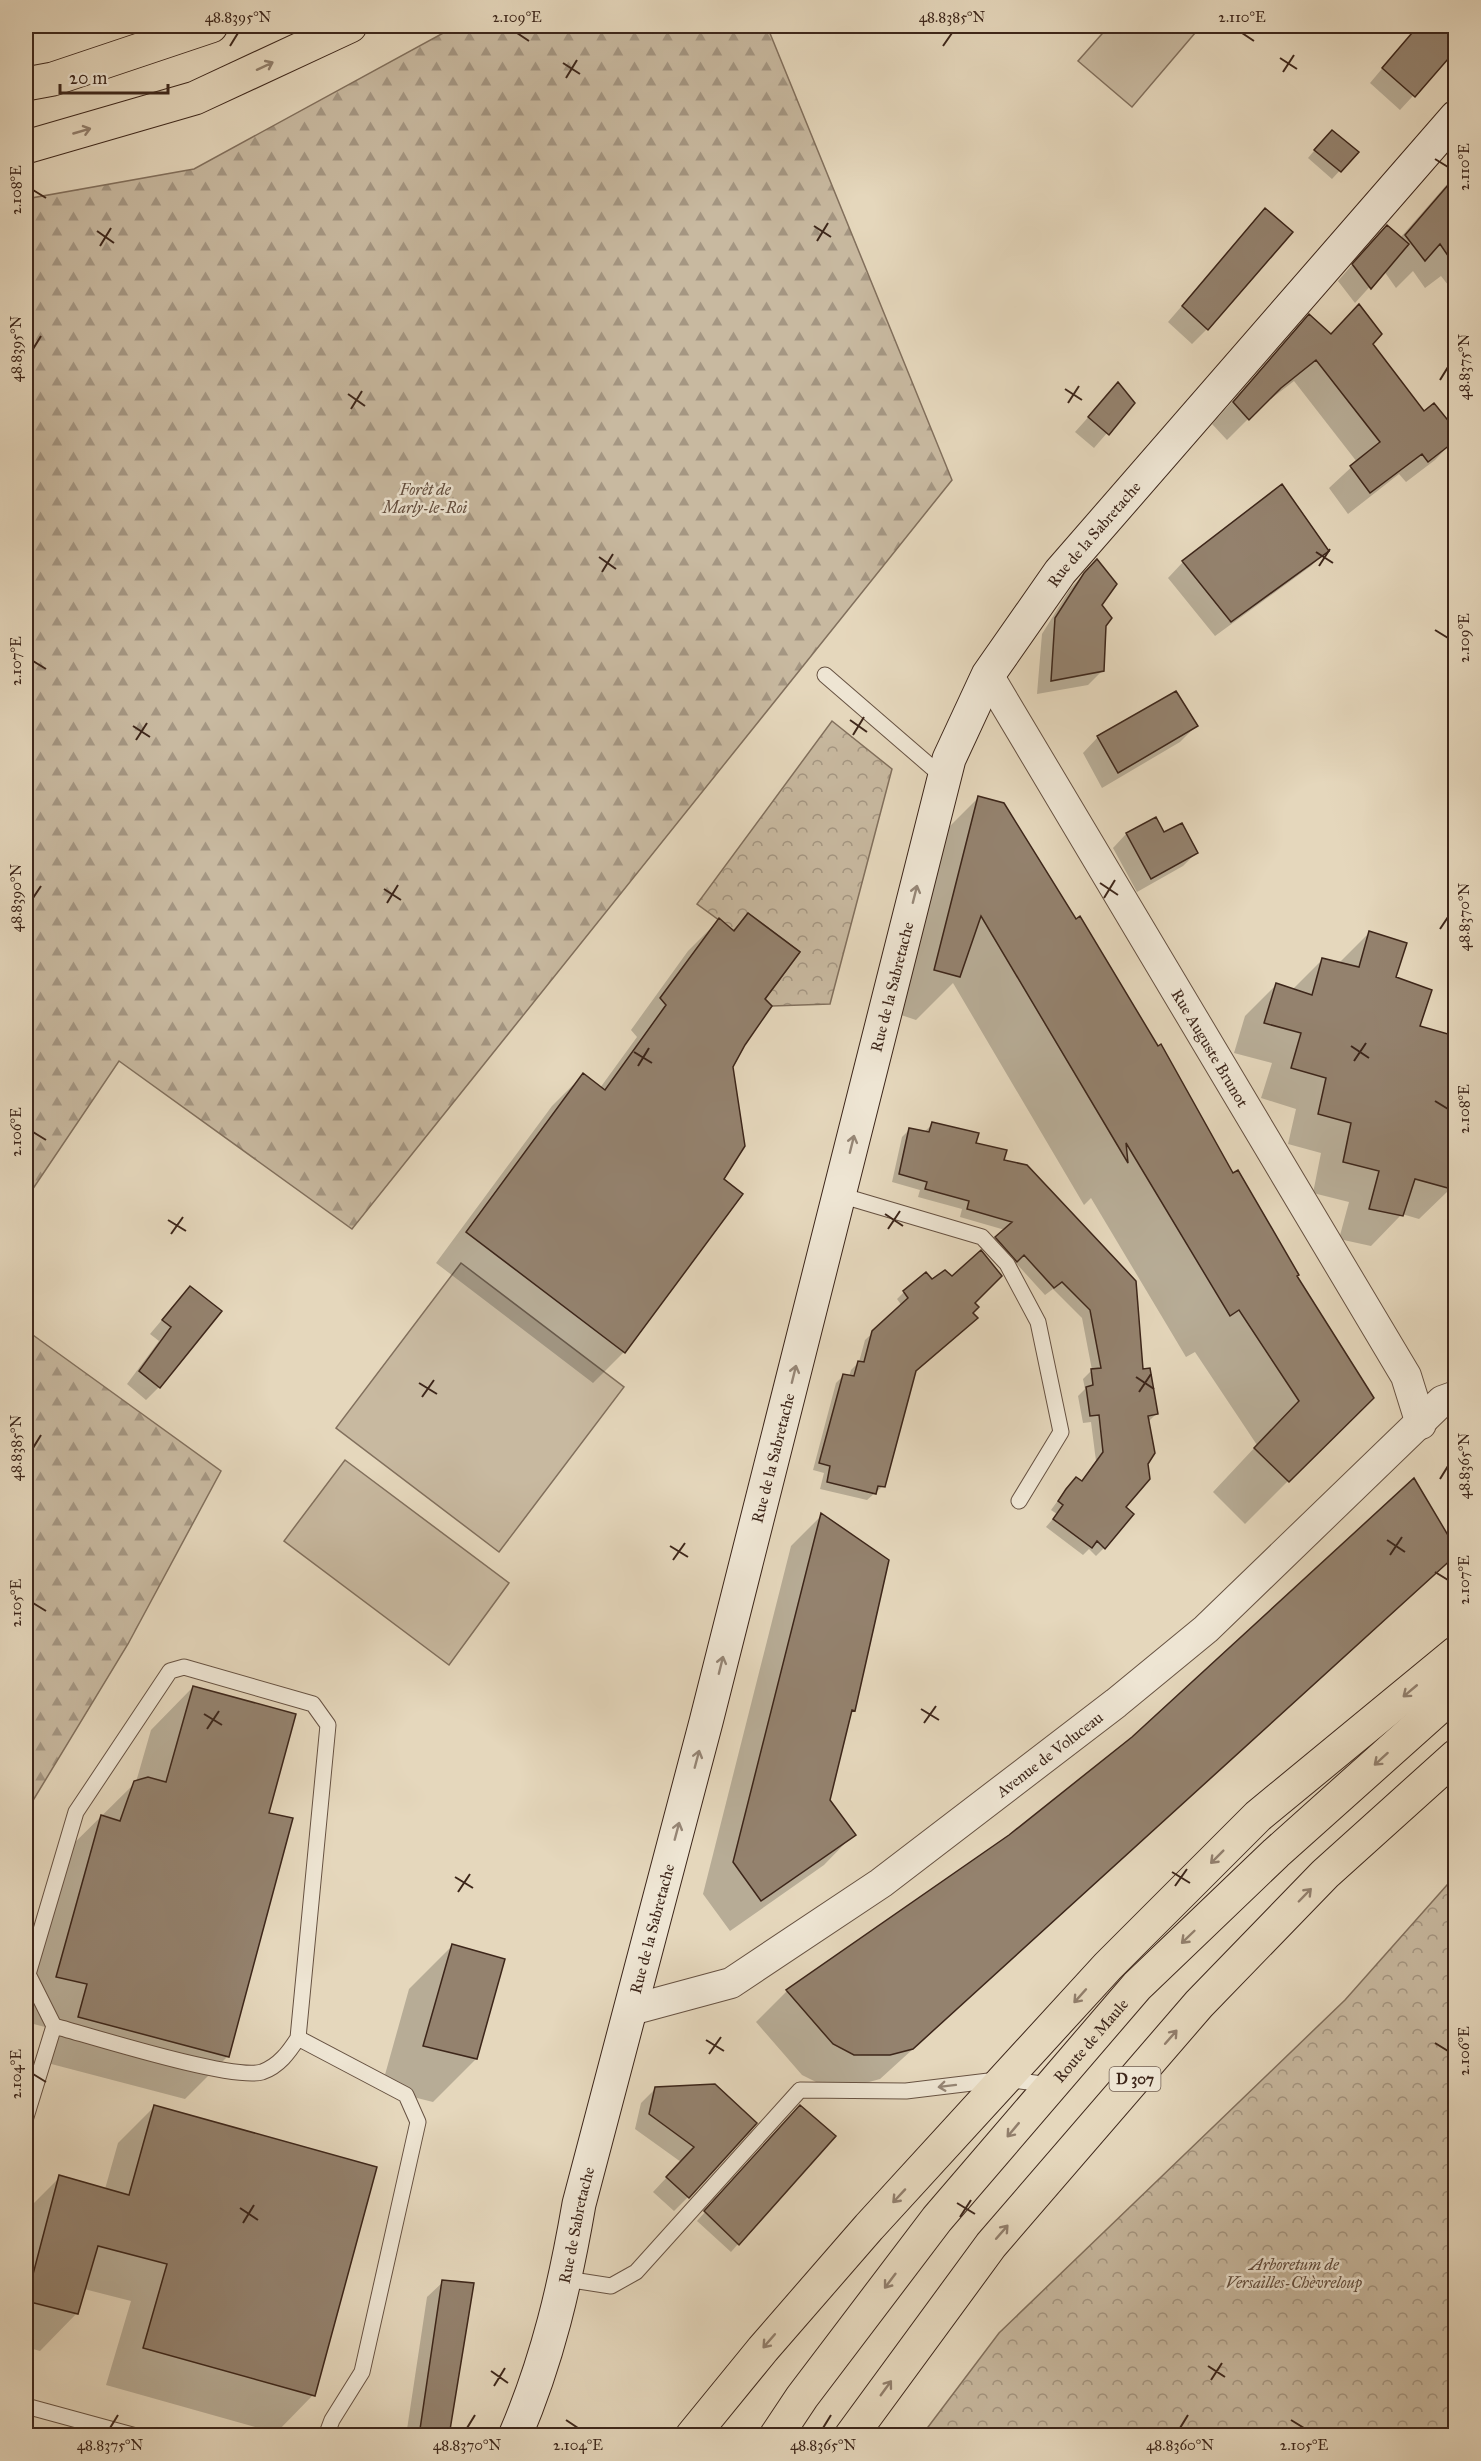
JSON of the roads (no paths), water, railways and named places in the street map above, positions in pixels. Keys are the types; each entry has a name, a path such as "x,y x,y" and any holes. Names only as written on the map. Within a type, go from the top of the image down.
{"main road":[{"path":"26,84 54,79 211,26"},
{"path":"26,147 195,98 350,26"},
{"path":"692,2436 763,2349 1108,1966 1258,1816 1455,1653"},
{"name":"Route de Maule","path":"776,2436 802,2397 937,2219 1137,1986 1276,1853 1455,1692"},
{"name":"D 307","path":"851,2436 991,2245 1199,2004 1325,1874 1455,1756"}],"street":[{"name":"Rue de la Sabretache","path":"631,2010 949,759 988,675 1060,572 1455,117"},
{"name":"Rue Auguste Brunot","path":"988,675 1406,1376 1421,1424"},
{"name":"Avenue de Voluceau","path":"631,2010 731,1983 881,1883 1116,1703 1206,1629 1421,1424 1442,1401 1455,1396"},
{"name":"Rue de Sabretache","path":"515,2436 537,2384 566,2278 579,2204 631,2010"}],"lane":[{"path":"825,675 943,777"},
{"path":"840,1195 982,1237 1007,1264 1038,1322 1061,1432 1018,1501"},
{"path":"26,2117 54,2026 28,1974 76,1812 170,1671 184,1667 313,1704 328,1725 298,2038 287,2056 261,2072 225,2071 54,2026"},
{"path":"298,2038 406,2096 418,2122 362,2372 332,2420 326,2436"},
{"path":"566,2278 611,2286 636,2272 800,2090 906,2091 1005,2079 1051,2086"},
{"path":"26,2406 136,2436"}],"park label":[{"name":"Forêt de Marly-le-Roi","path":"425,498"},
{"name":"Arboretum de Versailles-Chèvreloup","path":"1294,2273"}]}
